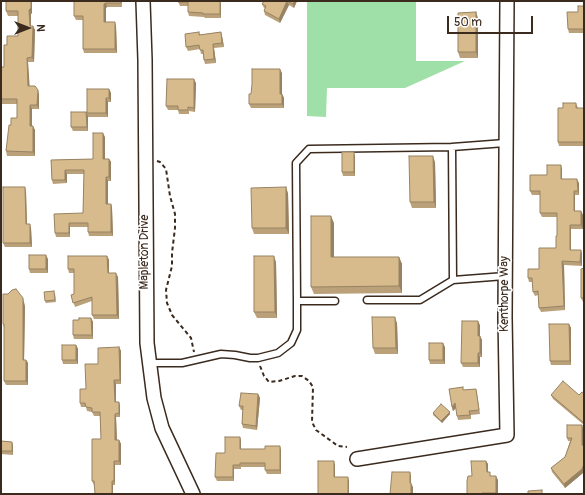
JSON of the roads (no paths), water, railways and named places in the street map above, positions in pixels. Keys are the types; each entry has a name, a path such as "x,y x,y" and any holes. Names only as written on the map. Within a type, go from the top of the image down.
{"street":[{"name":"Mapleton Drive","path":"143,1 145,60 146,325 149,363 154,398 162,428 183,476 193,494"},
{"name":"Kenthorpe Way","path":"356,459 507,435 505,143 507,1"}],"lane":[{"path":"149,363 178,363 222,354 235,354 257,358 278,353 291,343 297,330 296,163 309,148 452,147 505,143"},
{"path":"452,147 453,280"},
{"path":"367,300 420,300 453,280 505,276"},
{"path":"297,302 335,301"}]}
